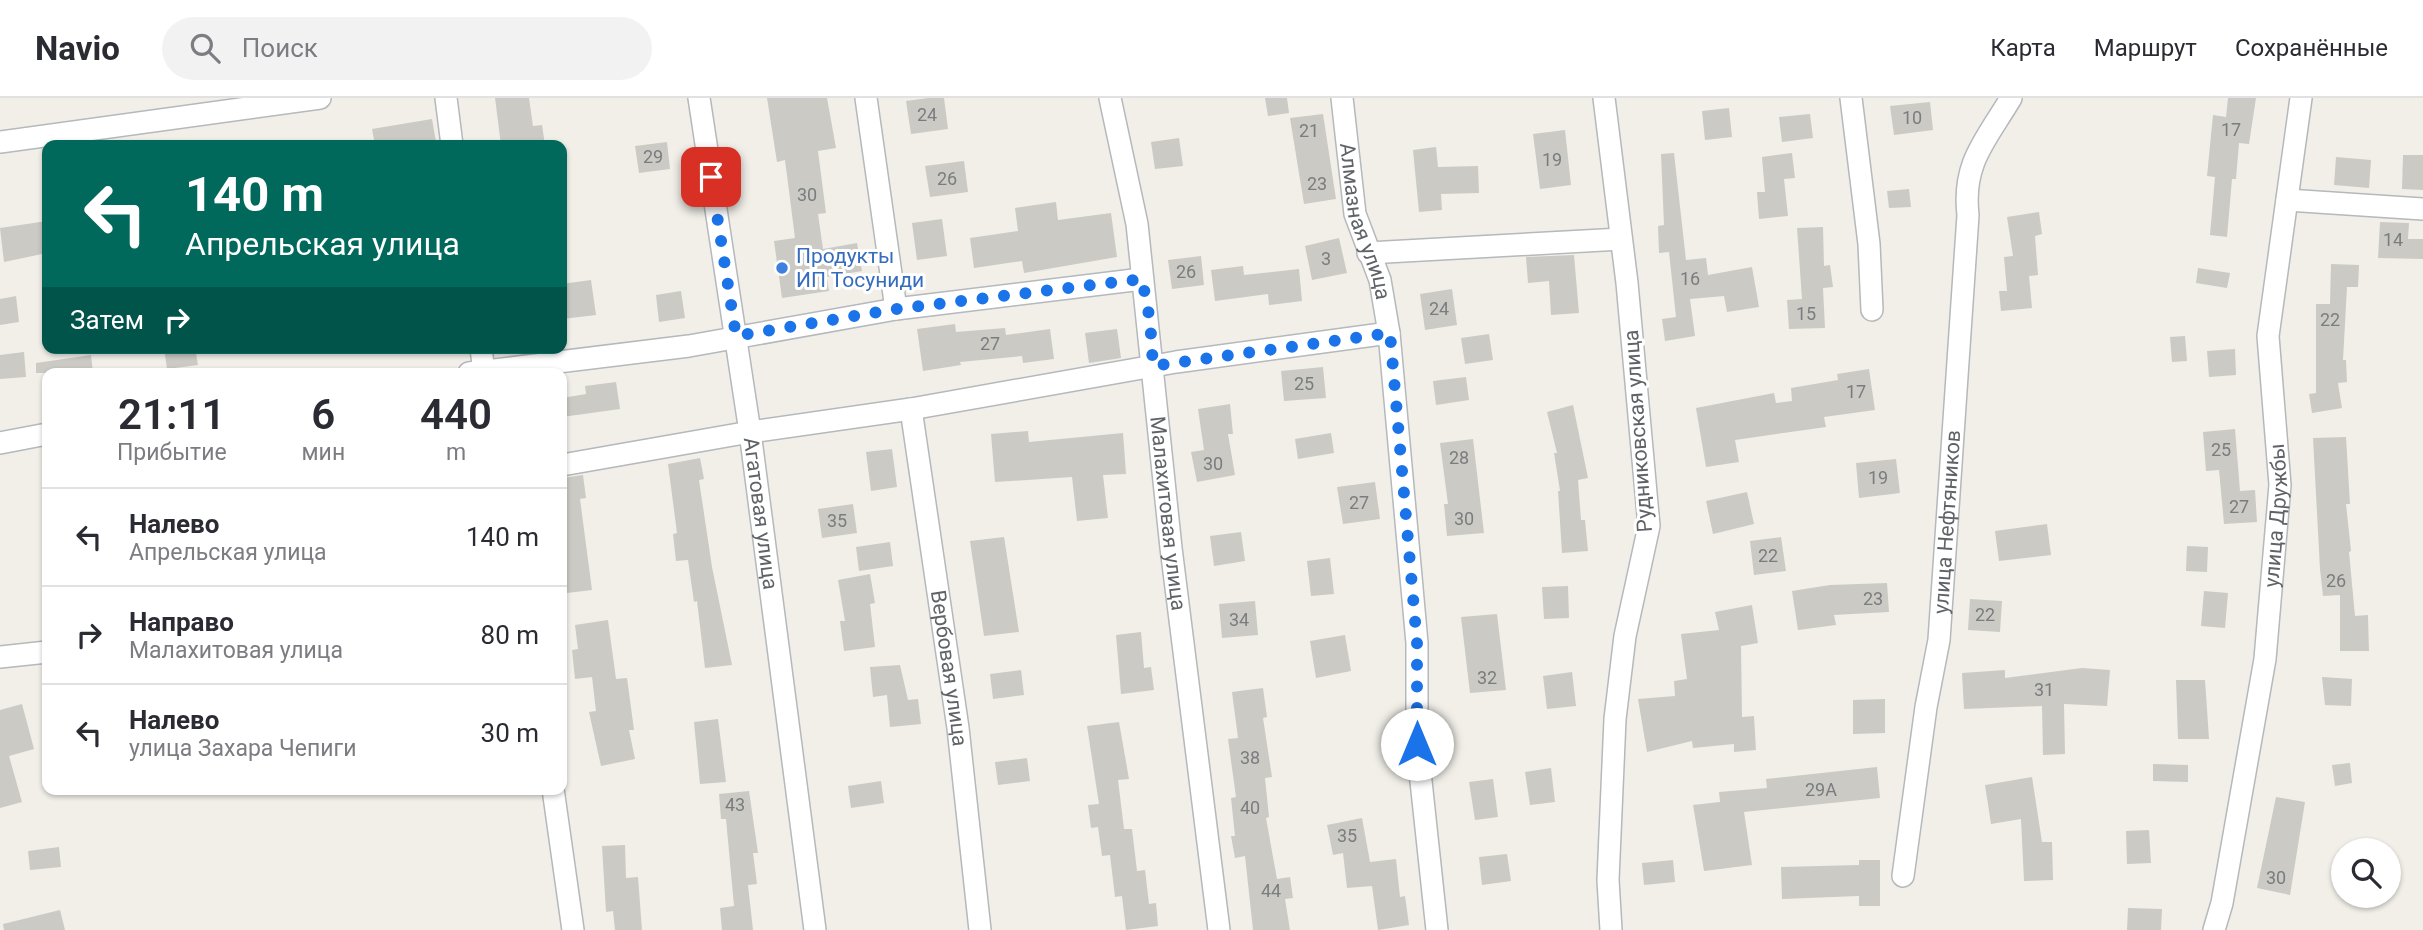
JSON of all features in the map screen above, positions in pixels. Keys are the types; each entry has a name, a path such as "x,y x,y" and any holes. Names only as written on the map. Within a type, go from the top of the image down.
{"street":[{"path":"0,142 320,98"},
{"path":"446,98 451,140"},
{"name":"Агатовая улица","path":"699,98 750,432 815,930"},
{"path":"866,98 896,309"},
{"name":"Малахитовая улица","path":"1110,98 1137,224 1142,279 1150,320 1172,561 1219,930"},
{"name":"Алмазная улица","path":"1342,98 1355,214 1380,281 1390,333 1417,643 1417,744 1437,930"},
{"name":"Рудниковская улица","path":"1604,98 1621,239 1649,526 1625,636 1615,719 1608,880 1611,930"},
{"path":"1850,98 1869,244 1872,310"},
{"name":"улица Нефтяников","path":"1903,876 1926,707 1939,640 1969,167 2011,98"},
{"name":"улица Дружбы","path":"2214,930 2222,903 2264,659 2280,485 2268,336 2301,98"},
{"path":"2287,200 2423,209"},
{"path":"1368,253 1621,239"},
{"path":"511,368 689,346 896,309 1142,279"},
{"path":"567,464 750,432 911,409 1153,366 1390,333"},
{"name":"Вербовая улица","path":"911,409 958,728 980,930"},
{"path":"0,443 42,435"},
{"path":"0,657 42,653"},
{"path":"554,795 573,930"}],"building":[{"path":"495,98 529,98 533,126 542,125 544,140 500,140"},
{"path":"767,98 827,98 836,148 818,151 826,213 818,214 823,249 857,243 862,271 827,277 829,291 782,298 774,241 795,238 785,160 777,162"},
{"path":"944,98 948,129 911,134 906,101"},
{"path":"1265,98 1287,98 1289,113 1268,116"},
{"path":"2228,98 2256,98 2249,144 2239,143 2236,179 2232,179 2227,237 2210,235 2215,177 2207,176 2213,115 2226,117"},
{"path":"1930,102 1933,130 1894,135 1890,106"},
{"path":"1729,108 1732,137 1705,140 1702,111"},
{"path":"1323,114 1336,199 1304,204 1290,118"},
{"path":"1810,114 1813,138 1782,142 1779,117"},
{"path":"432,119 436,140 374,140 372,129"},
{"path":"1565,130 1571,185 1540,189 1533,134"},
{"path":"1179,138 1183,166 1155,169 1151,142"},
{"path":"667,142 670,169 639,173 635,146"},
{"path":"1436,147 1438,167 1478,166 1479,193 1441,194 1442,210 1419,212 1413,150"},
{"path":"1674,153 1686,260 1706,258 1708,275 1752,267 1759,307 1727,312 1724,296 1690,299 1695,336 1665,341 1662,319 1676,317 1669,252 1659,253 1658,226 1664,225 1661,154"},
{"path":"1792,153 1795,178 1784,179 1788,216 1759,219 1757,192 1765,192 1762,157"},
{"path":"2403,155 2423,155 2423,190 2402,189"},
{"path":"2336,157 2371,160 2369,188 2334,185"},
{"path":"964,161 968,192 930,197 925,166"},
{"path":"1909,189 1911,207 1889,208 1887,191"},
{"path":"1056,202 1058,220 1111,213 1117,257 1024,273 1022,261 974,268 970,238 1018,231 1015,208"},
{"path":"2039,212 2042,234 2035,236 2038,275 2029,276 2032,308 2001,311 1999,291 2007,291 2004,257 2013,256 2007,217"},
{"path":"942,219 947,256 917,260 912,223"},
{"path":"42,222 42,254 4,262 0,228"},
{"path":"2380,222 2409,223 2408,239 2423,239 2423,259 2378,258"},
{"path":"1823,227 1824,266 1830,265 1833,287 1823,288 1825,328 1789,329 1787,300 1802,299 1797,228"},
{"path":"1339,238 1347,273 1312,280 1305,246"},
{"path":"1574,255 1579,313 1551,315 1549,281 1528,283 1526,257"},
{"path":"1201,256 1204,285 1172,289 1168,260"},
{"path":"2331,264 2359,265 2358,287 2347,287 2343,360 2346,360 2347,382 2338,383 2342,408 2312,413 2309,394 2316,393 2316,304 2330,304"},
{"path":"1243,266 1244,275 1299,269 1302,301 1269,305 1268,294 1215,301 1211,270"},
{"path":"2198,268 2230,273 2227,288 2196,283"},
{"path":"591,280 596,315 567,318 567,283"},
{"path":"1452,289 1457,325 1425,330 1420,294"},
{"path":"681,291 685,318 659,322 656,295"},
{"path":"16,296 19,322 0,325 0,299"},
{"path":"955,324 956,332 1005,328 1006,335 1050,329 1054,359 1023,363 1022,356 960,362 961,365 923,371 917,329"},
{"path":"1117,329 1121,358 1089,363 1085,333"},
{"path":"1489,334 1493,360 1465,364 1461,338"},
{"path":"2185,336 2187,361 2172,362 2170,337"},
{"path":"2235,349 2236,375 2209,377 2207,351"},
{"path":"24,352 26,377 0,379 0,355"},
{"path":"165,354 196,354 198,365 167,368"},
{"path":"91,355 92,368 42,368 42,373 36,373 36,363"},
{"path":"1323,367 1326,398 1284,401 1281,371"},
{"path":"1869,369 1875,410 1824,417 1826,427 1735,440 1739,462 1706,467 1696,408 1774,393 1776,403 1792,401 1791,388 1838,380 1837,374"},
{"path":"1466,377 1469,400 1436,405 1433,381"},
{"path":"616,382 620,409 567,416 567,397 586,394 585,386"},
{"path":"1230,404 1233,434 1228,434 1235,475 1197,482 1191,452 1204,450 1198,409"},
{"path":"1573,405 1588,478 1578,480 1581,520 1585,520 1588,551 1562,553 1560,491 1554,453 1557,453 1547,412"},
{"path":"2235,429 2240,491 2255,490 2257,522 2224,524 2219,470 2206,471 2203,432"},
{"path":"1028,431 1029,442 1123,433 1126,474 1103,475 1108,518 1077,521 1072,477 995,482 991,434"},
{"path":"1331,433 1334,453 1298,459 1295,439"},
{"path":"2346,437 2350,504 2346,504 2355,616 2368,615 2369,651 2340,651 2340,595 2323,596 2320,569 2313,438"},
{"path":"1473,439 1484,533 1447,536 1444,504 1448,504 1440,443"},
{"path":"892,449 897,487 871,491 866,452"},
{"path":"700,458 704,479 699,480 712,567 732,665 705,668 697,601 694,602 688,560 676,561 673,534 677,533 668,464"},
{"path":"1896,459 1900,493 1859,498 1856,463"},
{"path":"583,475 586,498 580,499 592,590 567,593 567,477"},
{"path":"1375,482 1380,519 1343,524 1337,487"},
{"path":"1747,492 1754,524 1713,534 1706,501"},
{"path":"853,504 857,533 822,538 818,509"},
{"path":"2047,524 2051,555 1999,561 1995,531"},
{"path":"1241,532 1245,561 1214,566 1210,536"},
{"path":"1004,537 1019,632 984,636 970,541"},
{"path":"1781,537 1786,571 1754,575 1750,541"},
{"path":"890,542 893,566 859,571 856,547"},
{"path":"2187,546 2208,547 2207,572 2186,571"},
{"path":"1330,558 1334,594 1311,596 1307,561"},
{"path":"870,574 875,603 870,604 875,647 844,651 840,621 845,621 838,580"},
{"path":"1887,583 1889,612 1834,615 1836,625 1798,630 1792,591 1830,585"},
{"path":"1568,586 1569,618 1544,619 1542,587"},
{"path":"2204,591 2228,593 2225,628 2201,626"},
{"path":"1970,599 2002,601 2000,632 1968,630"},
{"path":"1255,601 1258,635 1222,638 1219,604"},
{"path":"1752,605 1758,643 1741,646 1742,717 1754,716 1756,750 1734,752 1734,744 1693,748 1692,741 1647,752 1638,699 1675,696 1674,681 1687,679 1681,634 1719,630 1715,612"},
{"path":"1497,614 1506,690 1470,693 1461,617"},
{"path":"608,620 616,679 627,678 634,730 629,730 635,759 601,766 589,712 596,711 592,677 575,679 572,650 578,649 575,625"},
{"path":"1141,632 1144,668 1151,667 1154,690 1121,694 1116,635"},
{"path":"1345,635 1351,671 1316,678 1310,641"},
{"path":"900,665 908,700 918,699 921,724 890,727 887,695 873,697 870,667"},
{"path":"2082,668 2110,670 2107,706 2064,704 2065,754 2043,755 2042,706 1964,709 1962,673 2005,670 2005,678"},
{"path":"1021,670 1024,695 993,699 990,674"},
{"path":"1572,672 1576,706 1547,709 1543,676"},
{"path":"2322,677 2352,679 2351,706 2325,705"},
{"path":"2176,680 2205,680 2209,739 2178,739"},
{"path":"1263,688 1267,717 1263,718 1272,777 1265,778 1269,817 1266,818 1277,879 1290,877 1293,898 1285,899 1290,930 1253,930 1245,856 1235,858 1231,836 1235,836 1231,798 1236,797 1228,739 1238,738 1232,692"},
{"path":"1885,699 1885,733 1853,734 1853,700"},
{"path":"22,704 34,749 9,756 22,802 0,808 0,710"},
{"path":"718,719 726,782 700,784 694,722"},
{"path":"1119,722 1129,779 1118,780 1124,829 1132,829 1137,871 1145,870 1149,904 1156,903 1158,926 1126,930 1122,896 1115,897 1110,855 1102,856 1098,827 1091,828 1088,805 1099,804 1087,726"},
{"path":"1027,758 1030,781 998,785 995,762"},
{"path":"2350,763 2352,783 2335,786 2332,765"},
{"path":"2153,764 2188,765 2188,782 2153,781"},
{"path":"1877,767 1880,798 1744,812 1752,865 1704,871 1693,805 1720,802 1719,792 1767,788 1766,779"},
{"path":"1551,768 1555,802 1530,805 1525,772"},
{"path":"2032,777 2042,842 2052,842 2053,880 2024,881 2021,819 1991,824 1985,785"},
{"path":"1493,779 1498,817 1475,820 1469,782"},
{"path":"881,781 884,803 851,808 848,786"},
{"path":"749,791 758,853 753,853 757,884 748,885 753,930 722,930 720,908 734,906 726,819 721,819 719,794"},
{"path":"2276,797 2305,802 2290,895 2257,888"},
{"path":"1362,818 1370,862 1396,859 1400,897 1405,896 1409,925 1378,930 1372,886 1347,888 1343,853 1333,855 1327,825"},
{"path":"2149,830 2151,863 2127,864 2126,831"},
{"path":"625,845 626,878 638,877 642,930 615,930 613,911 606,912 602,846"},
{"path":"59,847 61,867 30,870 28,851"},
{"path":"1507,854 1511,881 1482,885 1479,857"},
{"path":"1673,860 1675,882 1644,885 1642,863"},
{"path":"1859,860 1880,860 1880,906 1859,906 1859,896 1782,899 1781,867 1859,865"},
{"path":"2128,908 2162,909 2161,930 2127,930"},
{"path":"60,910 65,930 4,930 3,924"}],"place":[{"name":"Продукты ИП Тосуниди","path":"782,268"}],"route":[{"path":"711,177 736,336 896,309 1142,279 1150,320 1153,366 1390,333 1417,643 1417,744"}]}
